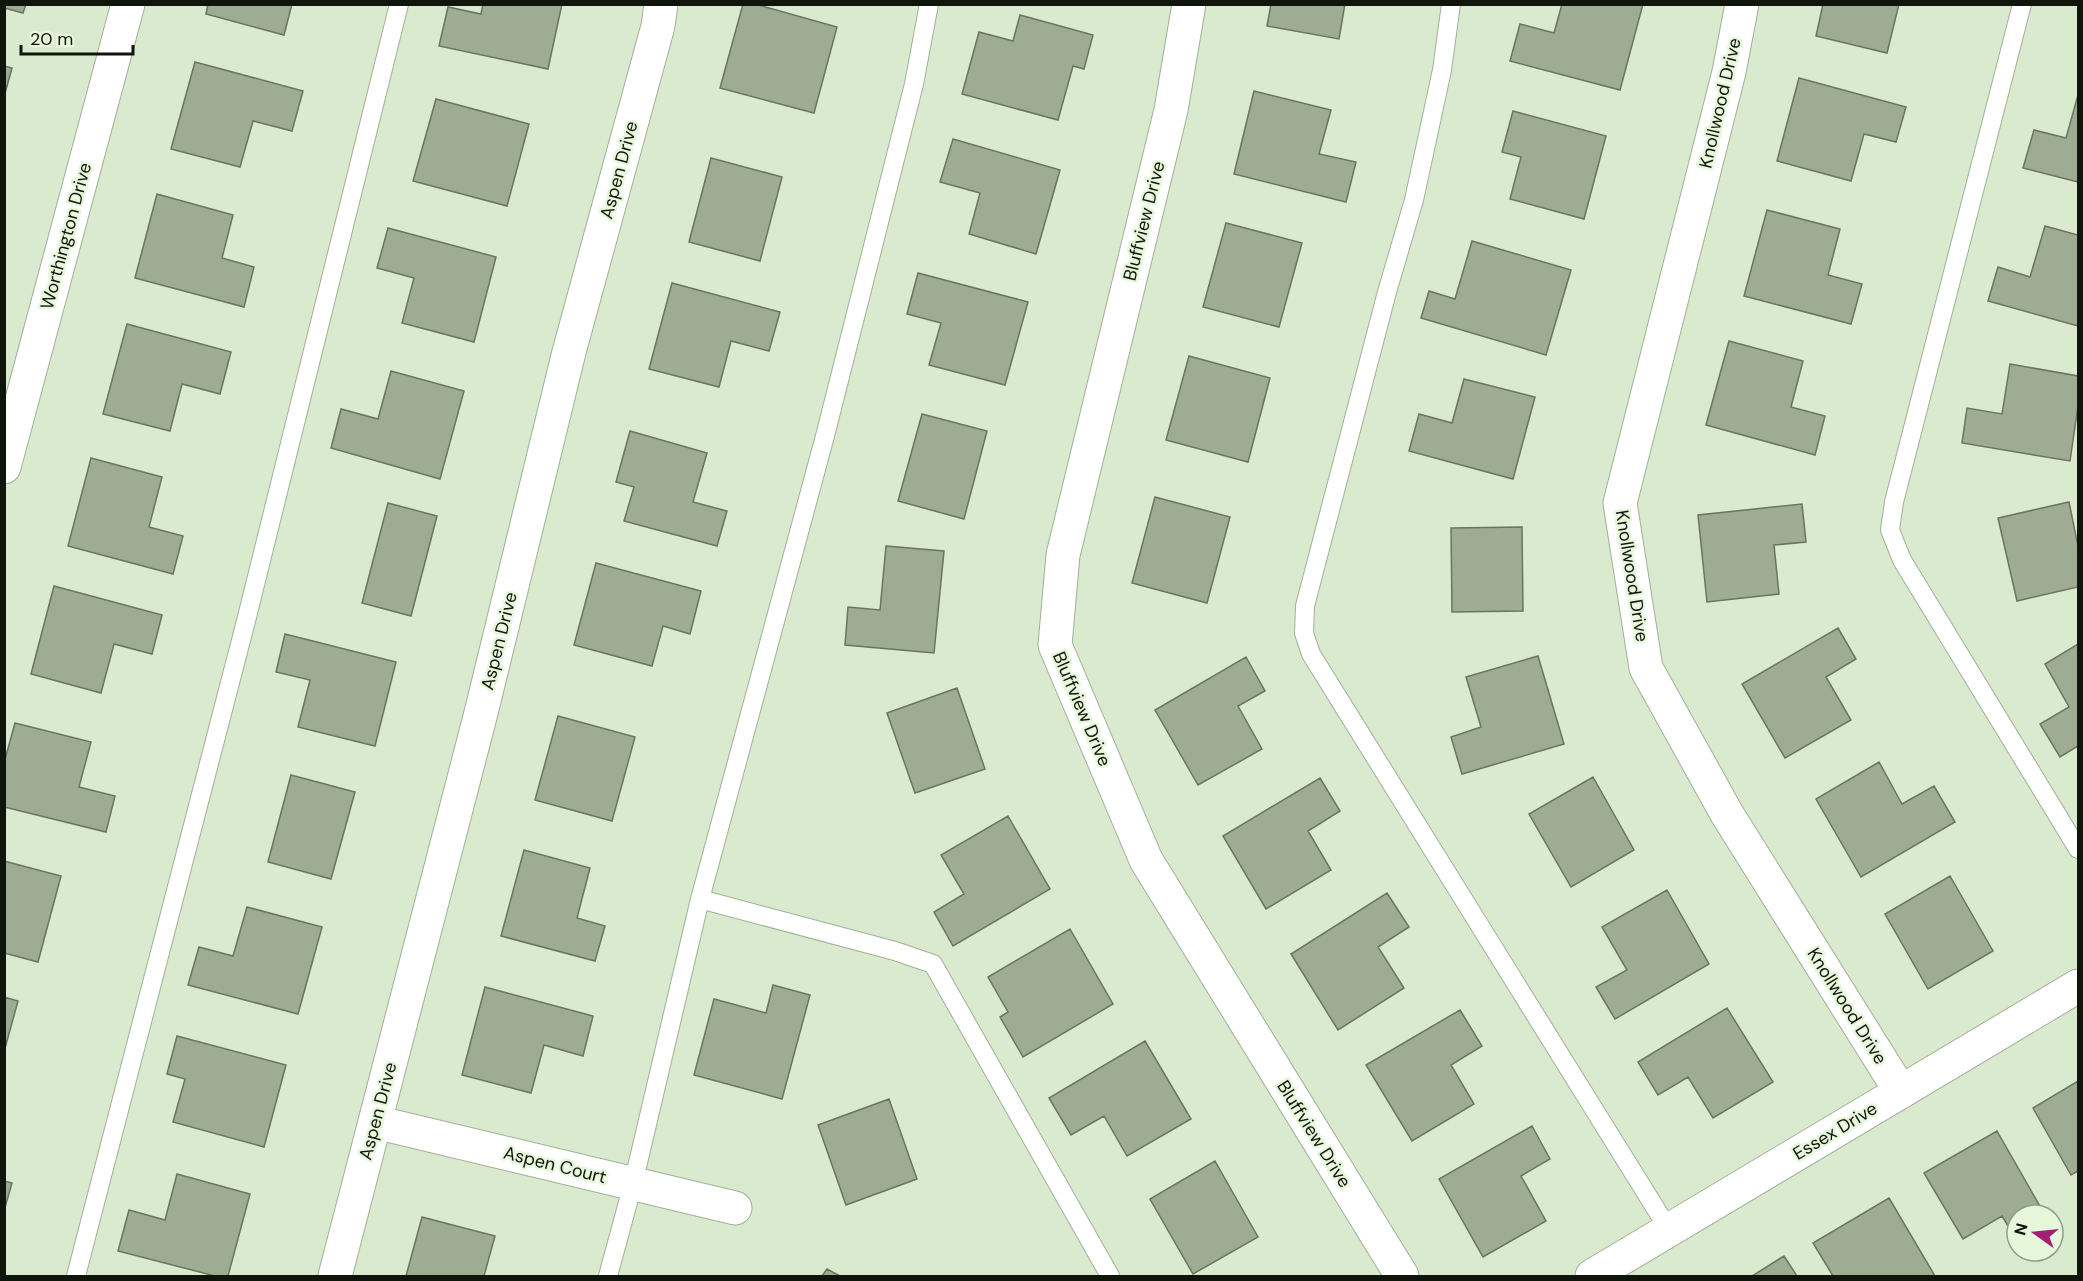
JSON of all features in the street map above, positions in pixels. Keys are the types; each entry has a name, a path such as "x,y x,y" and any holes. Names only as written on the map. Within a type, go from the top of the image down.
{"street":[{"name":"Worthington Drive","path":"4,467 128,4"},
{"name":"Aspen Drive","path":"335,1276 482,709 569,352 658,26 661,4"},
{"name":"Bluffview Drive","path":"1189,4 1171,110 1063,555 1055,645 1146,860 1402,1276"},
{"name":"Knollwood Drive","path":"1742,4 1729,72 1620,503 1646,668 1727,814 1901,1092"},
{"name":"Essex Drive","path":"1592,1276 1626,1267 1669,1230 2079,986"},
{"name":"Aspen Court","path":"375,1122 735,1208"}],"lane":[{"path":"76,1276 246,621 399,4"},
{"path":"608,1276 633,1184 700,899 825,436 914,84 929,4"},
{"path":"1451,4 1442,70 1414,200 1386,292 1305,606 1304,633 1311,654 1669,1230"},
{"path":"2022,4 1900,479 1890,530 1902,560 2079,849"},
{"path":"700,899 895,951 933,964 1103,1274"}],"building":[{"path":"4,4 26,4 23,13 4,8"},
{"path":"208,4 292,4 284,35 206,14"},
{"path":"483,4 562,4 548,69 439,46 448,7 481,14"},
{"path":"743,4 755,4 837,27 814,113 720,88"},
{"path":"1271,4 1345,4 1339,39 1267,26"},
{"path":"1562,4 1643,4 1620,90 1510,61 1520,24 1554,33"},
{"path":"1823,4 1899,4 1887,53 1816,36"},
{"path":"1020,15 1093,35 1084,69 1073,66 1058,120 962,94 979,32 1013,41"},
{"path":"195,62 303,91 292,131 253,121 240,167 171,149"},
{"path":"4,66 12,68 4,97"},
{"path":"1799,78 1906,107 1896,142 1864,134 1851,181 1777,161"},
{"path":"1254,91 1331,110 1319,154 1356,162 1346,202 1234,174"},
{"path":"2078,95 2078,182 2023,168 2034,130 2066,138"},
{"path":"436,99 529,124 507,206 413,181"},
{"path":"1513,111 1606,136 1584,219 1510,199 1521,157 1502,152"},
{"path":"953,139 1060,170 1036,254 969,234 980,193 940,182"},
{"path":"711,158 782,177 760,261 689,242"},
{"path":"157,194 233,215 222,258 254,267 244,307 135,278"},
{"path":"1767,210 1840,229 1828,275 1862,284 1851,324 1744,296"},
{"path":"1226,223 1302,243 1279,327 1203,307"},
{"path":"2045,226 2078,235 2078,326 1988,301 1998,267 2030,277"},
{"path":"388,228 496,257 474,342 402,323 414,278 377,268"},
{"path":"1472,241 1571,270 1546,355 1421,318 1429,291 1455,299"},
{"path":"918,273 1028,302 1005,385 929,365 941,323 907,314"},
{"path":"672,283 780,312 769,351 731,341 719,387 649,369"},
{"path":"127,324 231,352 220,394 182,384 170,431 103,414"},
{"path":"1729,341 1803,361 1791,407 1825,416 1815,455 1706,425"},
{"path":"1189,356 1270,378 1248,462 1166,440"},
{"path":"2010,364 2078,376 2078,406 2070,461 1962,443 1967,408 2002,414"},
{"path":"391,371 464,391 440,479 331,448 341,409 378,419"},
{"path":"1464,379 1535,397 1513,479 1409,451 1419,414 1452,423"},
{"path":"922,414 987,431 964,519 898,501"},
{"path":"630,431 707,453 693,502 727,511 717,546 624,521 634,487 616,482"},
{"path":"91,458 162,477 149,527 183,536 173,574 68,546"},
{"path":"1155,497 1230,517 1207,603 1132,583"},
{"path":"2069,502 2078,546 2078,587 2017,601 1998,518"},
{"path":"388,503 437,516 411,616 362,603"},
{"path":"1802,504 1806,542 1774,545 1779,594 1707,602 1698,515"},
{"path":"1522,527 1523,611 1452,612 1451,528"},
{"path":"886,546 944,551 934,653 845,645 848,607 880,610"},
{"path":"596,563 701,591 690,634 663,626 652,666 574,645"},
{"path":"54,586 162,615 152,654 114,644 101,693 31,674"},
{"path":"1838,628 1856,659 1826,677 1851,720 1785,758 1742,684"},
{"path":"285,634 396,662 375,746 298,727 310,680 276,672"},
{"path":"2078,644 2078,746 2060,757 2040,724 2069,707 2045,664"},
{"path":"1538,656 1564,744 1462,774 1451,737 1481,727 1466,677"},
{"path":"1246,657 1265,691 1238,706 1262,749 1198,785 1155,710"},
{"path":"957,688 985,769 915,793 887,713"},
{"path":"558,716 635,737 612,821 535,800"},
{"path":"15,723 91,742 79,787 115,796 106,832 4,807 4,763"},
{"path":"1879,762 1902,804 1934,786 1955,822 1861,877 1816,799"},
{"path":"291,775 355,792 331,879 268,862"},
{"path":"1593,777 1634,850 1571,887 1529,814"},
{"path":"1320,778 1340,811 1308,831 1331,870 1266,909 1223,836"},
{"path":"1008,816 1050,889 953,946 934,912 964,894 941,855"},
{"path":"524,850 590,868 577,918 605,926 595,961 501,936"},
{"path":"4,861 61,876 38,962 4,953"},
{"path":"1950,876 1993,951 1928,989 1885,914"},
{"path":"1667,890 1709,964 1615,1019 1596,987 1627,970 1602,927"},
{"path":"1387,893 1409,927 1378,947 1404,988 1338,1030 1291,954"},
{"path":"247,907 322,927 298,1014 188,985 199,947 233,956"},
{"path":"1070,929 1113,1004 1023,1057 1000,1017 1008,1012 988,977"},
{"path":"773,985 810,995 782,1099 694,1075 714,999 766,1013"},
{"path":"485,987 593,1016 583,1056 544,1045 531,1093 462,1075"},
{"path":"4,997 18,1001 4,1052"},
{"path":"1727,1008 1773,1082 1713,1118 1688,1077 1658,1095 1638,1062"},
{"path":"1460,1010 1482,1046 1451,1065 1474,1104 1412,1141 1366,1065"},
{"path":"177,1036 286,1065 264,1147 173,1122 185,1079 167,1074"},
{"path":"1145,1041 1191,1119 1127,1156 1104,1116 1071,1135 1049,1098"},
{"path":"2078,1081 2078,1171 2071,1175 2033,1108"},
{"path":"889,1099 917,1179 846,1205 818,1125"},
{"path":"1532,1126 1550,1159 1521,1176 1546,1221 1483,1257 1439,1179"},
{"path":"1997,1131 2038,1203 2005,1203 2005,1221 2002,1216 1963,1239 1924,1173"},
{"path":"1215,1161 1258,1237 1193,1274 1150,1199"},
{"path":"177,1174 250,1194 228,1276 215,1276 118,1251 129,1210 165,1220"},
{"path":"4,1181 12,1183 4,1211"},
{"path":"1889,1198 1935,1276 1833,1276 1813,1243"},
{"path":"422,1217 495,1236 484,1276 406,1276"},
{"path":"1784,1256 1797,1276 1752,1276"},
{"path":"827,1269 840,1276 822,1276"}]}
